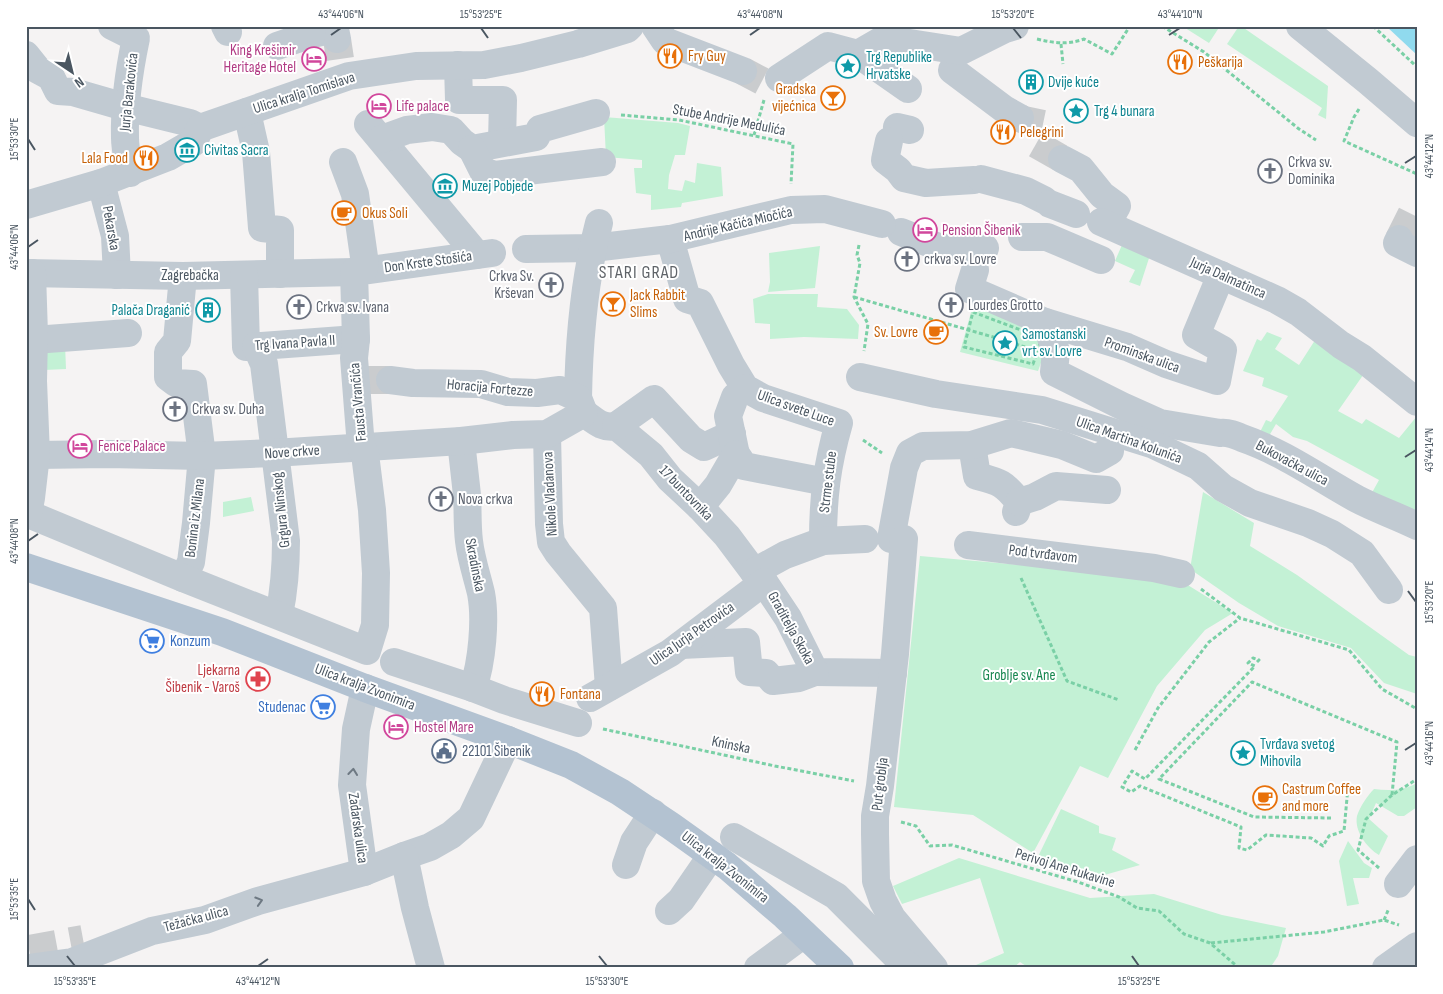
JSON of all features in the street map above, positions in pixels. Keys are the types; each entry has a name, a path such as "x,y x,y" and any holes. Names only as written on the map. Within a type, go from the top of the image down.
{"main road":[{"name":"Ulica kralja Zvonimira","path":"26,567 222,632 571,765 653,813 728,866 840,968"}],"street":[{"name":"Jurja Barakovića","path":"112,26 136,38 129,71 125,107 125,140 130,172"},
{"name":"Ulica kralja Tomislava","path":"200,128 247,112 290,87 416,66 484,65 579,47 627,30 630,26"},
{"path":"655,26 665,41 765,81 824,36 858,54 908,89"},
{"path":"1300,26 1417,123"},
{"path":"858,54 884,39 961,51 1026,30"},
{"path":"278,46 320,33"},
{"path":"858,54 917,60"},
{"path":"26,55 38,70 51,76 58,91 73,92 125,107 190,122 200,128 194,142 168,157 101,183 26,205"},
{"path":"458,65 459,100 503,100 502,142"},
{"path":"952,70 1004,109 1020,118"},
{"path":"247,112 256,152 262,228 280,230 280,274"},
{"path":"596,113 540,129 536,137 472,148 483,171 495,175 602,162"},
{"name":"Don Krste Stošića","path":"359,271 485,254 375,132 432,126 451,130 462,142 472,148"},
{"name":"Jurja Dalmatinca","path":"899,132 885,160 898,170 904,178 926,183 978,179 1026,191 1074,216 1221,275 1277,300 1298,312 1341,345 1362,358 1417,402"},
{"path":"1062,159 1080,169 1102,195 1117,206 1074,216"},
{"name":"Fausta Vrančića","path":"279,615 367,651 375,625 375,550 372,510 365,454 361,447 370,380 354,358 359,271 365,264 355,194 343,162"},
{"name":"Pekarska","path":"101,183 115,236 117,274"},
{"name":"Andrije Kačića Miočića","path":"596,235 670,239 791,210 826,209 883,225 942,248 982,250 1047,237 1101,260"},
{"path":"526,249 596,235 584,300 574,400 547,434"},
{"name":"Ulica svete Luce","path":"670,239 687,300 700,303 731,365 745,388 763,398 839,423"},
{"name":"Prominska ulica","path":"996,246 969,289 1046,322 1127,347 1166,364 1216,381 1223,350 1196,335 1221,275"},
{"name":"Zagrebačka","path":"29,273 183,276 359,271"},
{"path":"29,273 34,340 31,420 36,455 31,498 27,513 183,578 279,615"},
{"name":"Trg Ivana Pavla II","path":"244,275 246,347 356,339"},
{"name":"Bonina iz Milana","path":"183,276 177,341 168,352 168,377 176,383 193,384 202,456 191,562 183,578"},
{"name":"Bukovačka ulica","path":"1046,322 1056,351 1054,372 1122,406 1157,434 1203,430 1220,433 1226,432 1276,452 1359,500 1417,526"},
{"path":"34,340 128,333"},
{"name":"Grgura Ninskog","path":"256,346 264,364 286,541 285,578 279,615"},
{"name":"Ulica Martina Kolunića","path":"860,377 936,394 1042,410 1157,434 1223,488 1250,503 1308,523 1332,534 1362,553 1390,590"},
{"name":"Horacija Fortezze","path":"370,380 481,384 508,392 537,393 574,400"},
{"path":"745,388 735,397 728,416 734,444 744,466 826,482"},
{"path":"612,427 654,399 691,439 704,447 734,444"},
{"name":"17 buntovnika","path":"574,400 595,421 612,427 651,455 670,479 727,536 759,577"},
{"name":"Strme stube","path":"823,541 823,510 826,482 831,452 839,423"},
{"path":"887,539 904,468 910,453 924,446 972,445 1011,433 1062,445 1096,459 1110,451"},
{"name":"Nove crkve","path":"36,455 202,456 274,453 547,434"},
{"name":"Nikole Vladanova","path":"547,434 551,542 558,554 603,608 586,707"},
{"name":"Skradinska","path":"461,441 468,541 483,609 478,676 473,688"},
{"path":"700,507 718,485 734,444"},
{"path":"972,445 977,476 995,480 1007,488 1018,507 1056,486 1107,490"},
{"name":"Ulica Jurja Petrovića","path":"586,707 670,653 785,555 823,541 887,539"},
{"name":"Put groblja","path":"887,539 901,582 876,816 876,881 883,901 892,918 934,968"},
{"name":"Pod tvrđavom","path":"968,545 1154,568 1181,574"},
{"name":"Graditelja Skoka","path":"759,577 788,618 815,672 892,674"},
{"path":"680,645 746,642 749,672 766,673 774,681 799,678 815,672"},
{"path":"394,662 504,700 586,707"},
{"name":"Zadarska ulica","path":"365,688 356,729 352,785 364,872 430,847 451,835 471,818 508,740"},
{"path":"626,866 634,842 653,813"},
{"path":"734,837 836,896 899,959 911,968"},
{"path":"668,911 681,900 712,855"},
{"path":"404,856 431,968"},
{"path":"1398,884 1417,859"},
{"name":"Težačka ulica","path":"28,955 72,962 152,931 205,920 258,901 364,872"},
{"path":"758,968 804,934"},
{"path":"1386,968 1409,936"}],"path":[{"path":"1026,30 1066,26"},
{"path":"1026,30 1061,44 1074,43 1084,39 1112,54 1130,26"},
{"path":"1162,26 1204,52 1299,129 1316,140"},
{"path":"1373,26 1417,68"},
{"path":"1061,44 1063,64"},
{"path":"754,135 765,81"},
{"path":"1360,108 1354,116 1344,141 1417,174"},
{"name":"Stube Andrije Medulića","path":"596,113 679,120 792,144 791,210"},
{"path":"860,377 868,324 854,297 860,263 857,255 883,225"},
{"path":"854,297 1000,339 1004,336 1009,340 1008,344 1003,345"},
{"path":"969,329 964,347 1033,364 1037,351"},
{"path":"1000,339 1003,345 1000,356"},
{"name":"Ulica svete Luce","path":"839,423 904,468"},
{"path":"1016,551 1015,565 1067,681 1119,700"},
{"path":"1181,574 1240,618 1349,650 1382,689 1417,709"},
{"path":"1135,750 1158,708 1210,642 1240,618"},
{"path":"1257,662 1259,660 1253,658 1248,663 1254,666 1145,778 1132,771 1122,787 1131,792 1140,786 1242,826 1239,848 1247,850 1266,835 1311,838 1323,846 1329,836 1344,832 1348,787"},
{"path":"1331,818 1254,817 1159,779 1252,682 1397,742 1392,795"},
{"name":"Kninska","path":"586,707 775,766 880,786"},
{"path":"1384,920 1398,884 1358,850 1366,819 1392,795 1417,779"},
{"name":"Perivoj Ane Rukavine","path":"876,816 916,826 930,846 952,845 1078,882 1119,897 1137,908 1159,911 1184,934 1210,943 1239,968"},
{"path":"1210,943 1324,932 1384,920 1409,936"}],"green space":[{"path":"1182,26 1210,26 1213,28 1214,26 1220,26 1209,43"},
{"path":"1239,26 1328,86 1326,119 1318,115 1322,108 1227,44"},
{"path":"604,117 678,123 690,126 685,155 675,155 669,175 668,189 682,191 685,180 695,183 697,163 721,167 723,196 682,203 681,207 651,210 651,195 636,193 634,168 642,168 642,160 606,157"},
{"path":"1125,238 1151,252 1140,286 1129,282 1135,270 1115,261"},
{"path":"820,246 815,288 768,292 770,282 769,253"},
{"path":"768,294 818,294 817,307 847,309 859,325 858,339 804,337 770,339 770,324 755,323 753,299"},
{"name":"Samostanski vrt sv. Lovre","path":"973,305 1051,335 1038,371 960,352"},
{"path":"1267,332 1282,338 1275,349 1299,365 1319,334 1368,368 1338,411 1362,424 1366,419 1399,438 1417,416 1417,519 1369,498 1379,480 1307,441 1293,437 1276,424 1266,441 1257,438 1266,420 1271,422 1288,396 1262,386 1264,378 1243,371 1257,339 1261,341"},
{"path":"43,344 65,344 66,369 44,370"},
{"path":"1203,492 1254,523 1250,546 1297,575 1409,655 1417,657 1417,694 1384,683 1351,648 1278,626 1239,603 1190,569"},
{"path":"251,497 254,511 223,517 223,502"},
{"name":"Groblje sv. Ane","path":"920,556 1178,579 1233,613 1205,630 1157,686 1108,778 1080,766 1033,853 973,815 894,807"},
{"path":"1417,783 1417,807 1404,816 1398,816 1376,803 1369,819 1388,836 1379,855 1366,844 1359,833 1357,816 1360,809 1374,789 1396,790 1407,788"},
{"path":"1061,809 1099,826 1099,833 1116,838 1112,850 1140,865 1090,879 1034,865"},
{"path":"1348,841 1364,863 1372,868 1369,878 1353,878 1359,904 1347,906 1339,861"},
{"path":"959,858 1090,898 1154,894 1222,915 1286,928 1278,956 1270,968 1029,968 1020,962 1013,968 969,968 1004,953 980,878 902,904 893,886"}],"water":[{"path":"1386,26 1417,26 1417,55"}],"tunnel":[{"path":"337,39 340,59"},
{"path":"743,71 762,81"},
{"path":"1020,118 1043,124"},
{"path":"1036,144 1062,159"},
{"path":"1399,239 1417,203"},
{"path":"366,380 390,380"},
{"path":"29,949 83,939"}],"place":[{"name":"Fry Guy","path":"670,56"},
{"name":"King Krešimir Heritage Hotel","path":"314,59"},
{"name":"Peškarija","path":"1180,62"},
{"name":"Trg Republike Hrvatske","path":"848,66"},
{"name":"Dvije kuće","path":"1031,82"},
{"name":"Gradska vijećnica","path":"833,98"},
{"name":"Life palace","path":"379,106"},
{"name":"Trg 4 bunara","path":"1076,111"},
{"name":"Pelegrini","path":"1003,132"},
{"name":"Civitas Sacra","path":"187,150"},
{"name":"Lala Food","path":"146,158"},
{"name":"Crkva sv. Dominika","path":"1270,171"},
{"name":"Muzej Pobjede","path":"445,186"},
{"name":"Okus Soli","path":"344,213"},
{"name":"Pension Šibenik","path":"925,230"},
{"name":"crkva sv. Lovre","path":"907,259"},
{"name":"Crkva Sv. Krševan","path":"551,285"},
{"name":"Jack Rabbit Slims","path":"613,304"},
{"name":"Lourdes Grotto","path":"951,305"},
{"name":"Crkva sv. Ivana","path":"299,307"},
{"name":"Palača Draganić","path":"208,310"},
{"name":"Sv. Lovre","path":"936,332"},
{"name":"Samostanski vrt sv. Lovre","path":"1005,343"},
{"name":"Crkva sv. Duha","path":"175,409"},
{"name":"Fenice Palace","path":"80,446"},
{"name":"Nova crkva","path":"441,499"},
{"name":"Konzum","path":"152,641"},
{"name":"Ljekarna Šibenik - Varoš","path":"258,679"},
{"name":"Fontana","path":"542,694"},
{"name":"Studenac","path":"323,707"},
{"name":"Hostel Mare","path":"396,727"},
{"name":"22101 Šibenik","path":"444,751"},
{"name":"Tvrđava svetog Mihovila","path":"1243,753"},
{"name":"Castrum Coffee and more","path":"1265,798"}],"district":[{"name":"STARI GRAD","path":"639,272"}]}
